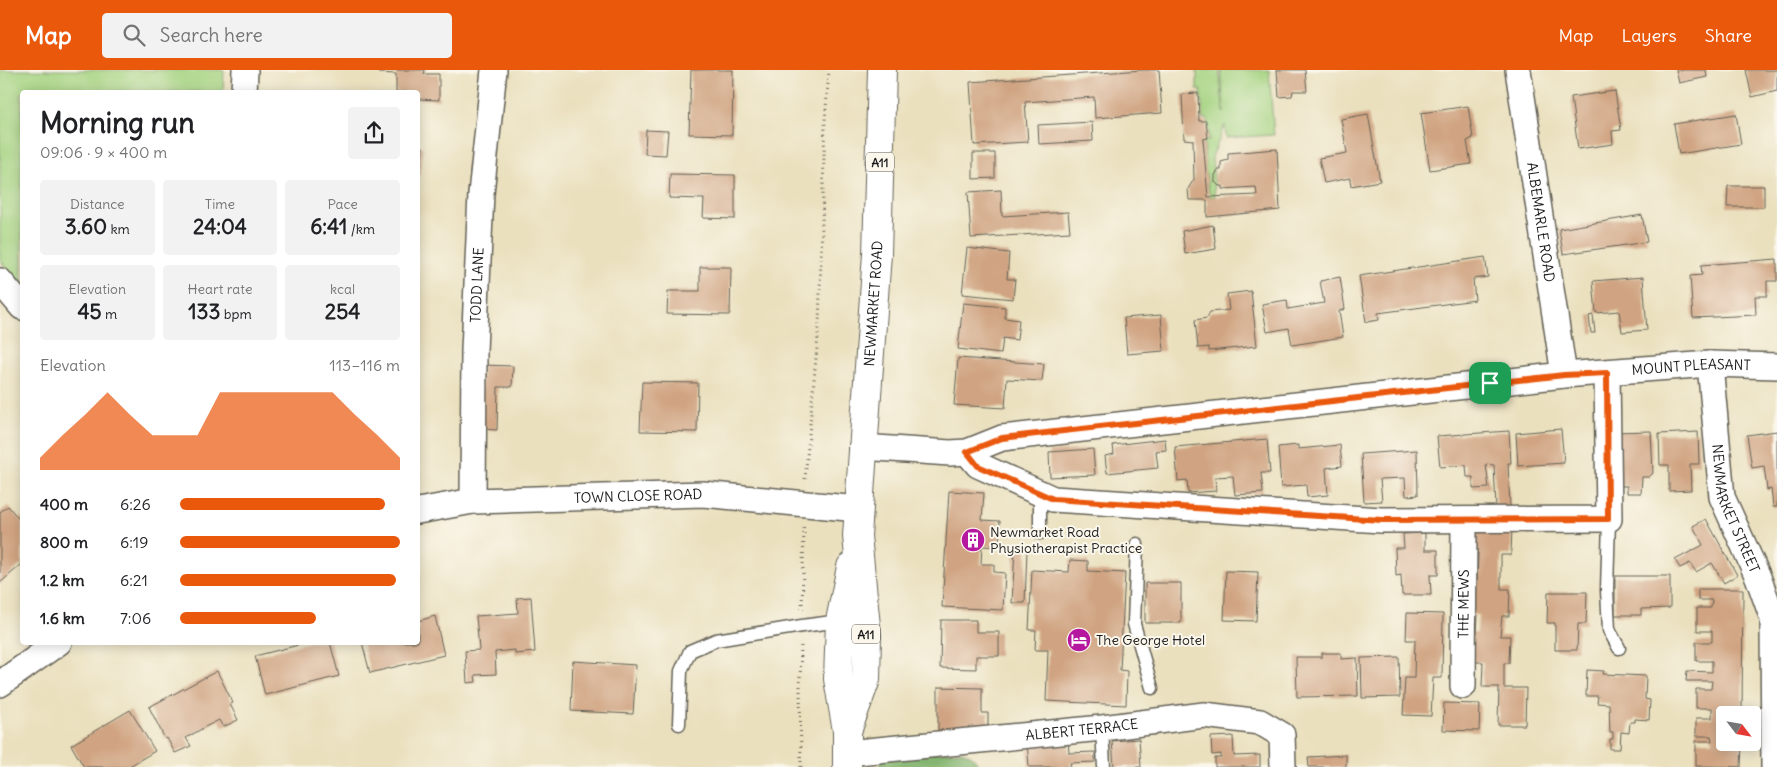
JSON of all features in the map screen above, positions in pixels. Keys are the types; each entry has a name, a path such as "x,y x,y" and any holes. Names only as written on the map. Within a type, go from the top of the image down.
{"main road":[{"name":"NEWMARKET ROAD","path":"847,750 866,679 867,636 857,536 877,254 882,70"},
{"name":"NEWMARKET ROAD","path":"847,750 838,679 840,621 857,536"}],"street":[{"path":"244,90 245,70"},
{"name":"TODD LANE","path":"473,501 474,351 480,213 494,70"},
{"name":"ALBEMARLE ROAD","path":"1518,70 1564,375"},
{"path":"0,281 20,305"},
{"name":"MOUNT PLEASANT","path":"862,448 950,454 967,452 1002,438 1564,375 1710,364 1777,366"},
{"name":"NEWMARKET STREET","path":"1710,364 1722,497 1775,619 1774,767"},
{"path":"967,452 978,466 1053,499 1372,520 1608,519 1607,373"},
{"name":"TOWN CLOSE ROAD","path":"420,511 473,501 703,494 858,508"},
{"name":"THE MEWS","path":"1463,686 1464,520"},
{"path":"0,684 55,645"},
{"name":"ALBERT TERRACE","path":"847,750 1102,728 1204,715 1260,722 1282,735 1284,767"}],"lane":[{"path":"1040,494 1040,533"},
{"path":"1608,519 1607,590 1610,630 1619,648"},
{"path":"1137,544 1134,624 1152,688"},
{"path":"680,724 681,671 690,652 716,640 840,621"},
{"path":"1102,728 1104,767"}],"path":[{"path":"801,767 800,685 804,542 803,504 818,325 829,70"}],"green space":[{"path":"0,70 224,70 223,90 20,90 20,285 0,260"},
{"path":"1197,70 1219,70 1224,113 1221,70 1269,70 1274,135 1226,138 1225,125 1212,157 1215,197 1210,197 1205,168 1204,141 1209,141 1208,119 1203,119 1201,90 1197,90"},
{"path":"962,751 975,759 978,767 881,767 880,756"}],"building":[{"path":"379,70 425,70 424,74 439,74 439,100 420,99 420,90 396,90 396,74 378,73"},
{"path":"691,70 733,70 732,135 689,134"},
{"path":"1159,70 1162,113 1095,118 1094,97 1025,102 1028,142 974,145 970,82"},
{"path":"1277,70 1305,70 1307,91 1293,91 1292,96 1279,97"},
{"path":"1676,70 1706,70 1707,77 1679,83"},
{"path":"1746,70 1777,70 1777,91 1752,97"},
{"path":"1615,91 1621,130 1612,131 1613,144 1578,149 1571,97"},
{"path":"1198,93 1199,121 1206,121 1208,138 1203,139 1208,197 1257,195 1256,187 1223,189 1223,186 1219,186 1215,182 1215,175 1218,170 1221,170 1221,162 1228,160 1228,153 1277,149 1280,210 1207,217 1207,200 1189,200 1188,189 1194,179 1193,140 1184,139 1182,94"},
{"path":"1468,106 1473,138 1467,141 1471,164 1430,170 1421,113"},
{"path":"1368,114 1380,181 1351,186 1350,178 1324,183 1319,158 1347,153 1341,119"},
{"path":"1736,114 1741,144 1679,154 1674,124"},
{"path":"1092,122 1093,141 1039,144 1038,125"},
{"path":"646,130 668,131 666,155 645,154"},
{"path":"420,147 423,147 420,170"},
{"path":"973,153 995,153 995,178 973,179"},
{"path":"670,174 735,175 735,219 703,218 704,199 669,198"},
{"path":"1728,186 1764,186 1764,207 1727,207"},
{"path":"1001,190 1002,216 1068,212 1070,232 971,238 968,192"},
{"path":"1642,215 1647,242 1563,254 1559,229"},
{"path":"1213,225 1216,249 1185,254 1182,231"},
{"path":"967,248 1009,253 1007,279 1015,279 1013,299 962,294"},
{"path":"1485,257 1488,277 1473,279 1475,300 1378,313 1379,320 1366,322 1359,276"},
{"path":"1777,259 1777,281 1767,281 1767,296 1755,296 1756,315 1693,318 1690,276 1702,275 1701,265"},
{"path":"700,267 731,267 730,315 667,314 668,291 700,291"},
{"path":"1340,277 1345,309 1339,311 1343,337 1292,345 1289,328 1267,332 1262,304 1287,300 1288,309 1324,303 1320,281"},
{"path":"1643,277 1647,330 1622,332 1619,311 1596,313 1593,281"},
{"path":"1251,291 1257,346 1209,351 1209,347 1198,348 1195,320 1207,318 1210,312 1229,310 1227,294"},
{"path":"963,303 1005,307 1005,318 1019,320 1017,340 1003,338 1001,354 958,349"},
{"path":"1161,315 1164,351 1127,354 1124,318"},
{"path":"1593,315 1595,333 1591,333 1589,316"},
{"path":"958,358 1044,364 1042,381 1007,379 1005,408 954,405"},
{"path":"482,365 513,366 512,387 498,387 497,430 480,429"},
{"path":"642,382 698,383 697,432 640,431"},
{"path":"1561,429 1564,463 1518,466 1516,433"},
{"path":"1509,431 1511,463 1508,463 1510,508 1496,509 1494,465 1486,464 1489,488 1473,489 1473,477 1467,477 1466,465 1440,467 1437,436"},
{"path":"1651,431 1653,473 1649,477 1642,477 1641,493 1627,493 1627,486 1612,486 1613,432"},
{"path":"1777,431 1777,507 1773,507 1771,489 1767,490 1764,466 1752,468 1747,435"},
{"path":"1698,432 1699,464 1690,464 1691,490 1669,491 1669,465 1660,465 1659,434"},
{"path":"1165,439 1166,450 1156,451 1158,468 1107,473 1105,456 1114,454 1113,445"},
{"path":"1267,439 1270,473 1261,473 1263,493 1235,495 1233,476 1215,477 1216,491 1188,493 1187,480 1178,481 1175,447"},
{"path":"1298,445 1298,449 1340,445 1342,466 1326,468 1328,495 1307,497 1306,485 1281,487 1278,447"},
{"path":"1093,449 1095,475 1050,477 1049,452"},
{"path":"1417,450 1418,495 1406,496 1405,478 1380,479 1382,501 1364,502 1361,454"},
{"path":"949,491 984,493 982,520 1000,521 999,547 982,546 981,564 994,564 994,572 1005,573 1003,610 942,607"},
{"path":"8,506 20,518 20,566 0,583 0,512"},
{"path":"1706,519 1737,575 1724,583 1712,563 1696,572 1690,563 1680,568 1675,560 1703,545 1693,526"},
{"path":"1473,526 1512,527 1511,555 1501,555 1501,589 1510,589 1509,616 1502,616 1500,636 1510,636 1509,663 1504,663 1504,688 1526,688 1525,725 1498,725 1499,687 1482,687 1483,662 1470,662 1471,633 1477,633 1478,615 1470,615 1471,586 1477,586 1478,553 1472,553"},
{"path":"1425,533 1425,550 1438,550 1438,575 1430,575 1431,595 1402,595 1401,575 1396,576 1395,548 1404,548 1403,534"},
{"path":"1015,550 1027,550 1025,603 1012,603"},
{"name":"The George Hotel","path":"1070,560 1088,561 1088,571 1125,573 1120,670 1127,671 1126,705 1046,701 1048,650 1035,650 1036,630 1029,630 1032,570 1069,572"},
{"path":"1226,571 1258,572 1256,621 1224,620"},
{"path":"1615,576 1670,576 1670,608 1641,609 1641,615 1615,615"},
{"path":"1145,583 1181,583 1181,623 1145,623"},
{"path":"1698,589 1743,589 1742,706 1716,706 1716,751 1742,751 1741,767 1696,766 1696,741 1712,741 1711,736 1696,736 1696,718 1712,718 1712,708 1696,708 1696,689 1711,689 1712,681 1686,681 1687,671 1712,672 1712,661 1696,661 1696,642 1712,642 1712,631 1697,631 1697,608 1711,608 1712,600 1698,600"},
{"path":"1548,592 1587,592 1586,624 1578,624 1577,650 1555,650 1555,623 1547,623"},
{"path":"531,597 535,652 515,654 515,650 495,652 496,674 475,675 476,682 467,683 465,651 479,650 476,616 518,613 517,598"},
{"path":"1407,613 1443,614 1442,678 1433,678 1431,716 1403,715 1405,678 1414,678 1415,640 1406,640"},
{"path":"435,616 444,655 370,673 363,645 420,645 420,620"},
{"path":"941,620 976,620 976,632 999,632 999,656 976,656 976,669 940,668"},
{"path":"298,645 331,645 339,676 265,695 255,656"},
{"path":"1322,653 1341,653 1341,659 1357,658 1358,696 1297,697 1296,657 1322,657"},
{"path":"1399,657 1400,697 1362,698 1361,658"},
{"path":"573,661 636,665 633,714 571,711"},
{"path":"1587,670 1604,671 1603,674 1646,676 1645,699 1650,700 1649,720 1635,719 1635,722 1630,722 1629,733 1621,732 1620,749 1610,749 1610,739 1613,739 1613,732 1610,732 1609,704 1597,703 1598,696 1586,696"},
{"path":"217,671 233,703 230,704 238,720 223,727 219,720 205,727 186,738 191,746 175,753 167,738 165,739 149,707"},
{"path":"938,687 982,688 982,713 988,713 988,730 938,730"},
{"path":"1444,703 1480,704 1479,731 1443,730"},
{"path":"130,710 155,751 128,767 84,767 71,745"},
{"path":"1233,736 1234,756 1260,755 1260,767 1215,767 1215,758 1221,758 1221,754 1212,755 1211,737"},
{"path":"1068,739 1069,753 1095,752 1095,762 1070,763 1071,767 1029,767 1027,741"},
{"path":"1139,739 1141,767 1114,767 1112,741"},
{"path":"1346,755 1346,767 1309,767 1308,757"}],"place":[{"name":"Newmarket Road Physiotherapist Practice","path":"973,540"},
{"name":"The George Hotel","path":"1079,640"}],"route":[{"path":"1607,373 1608,519 1382,520 1053,499 978,466 967,452 1002,438 1490,383 1564,375 1607,373"}]}
